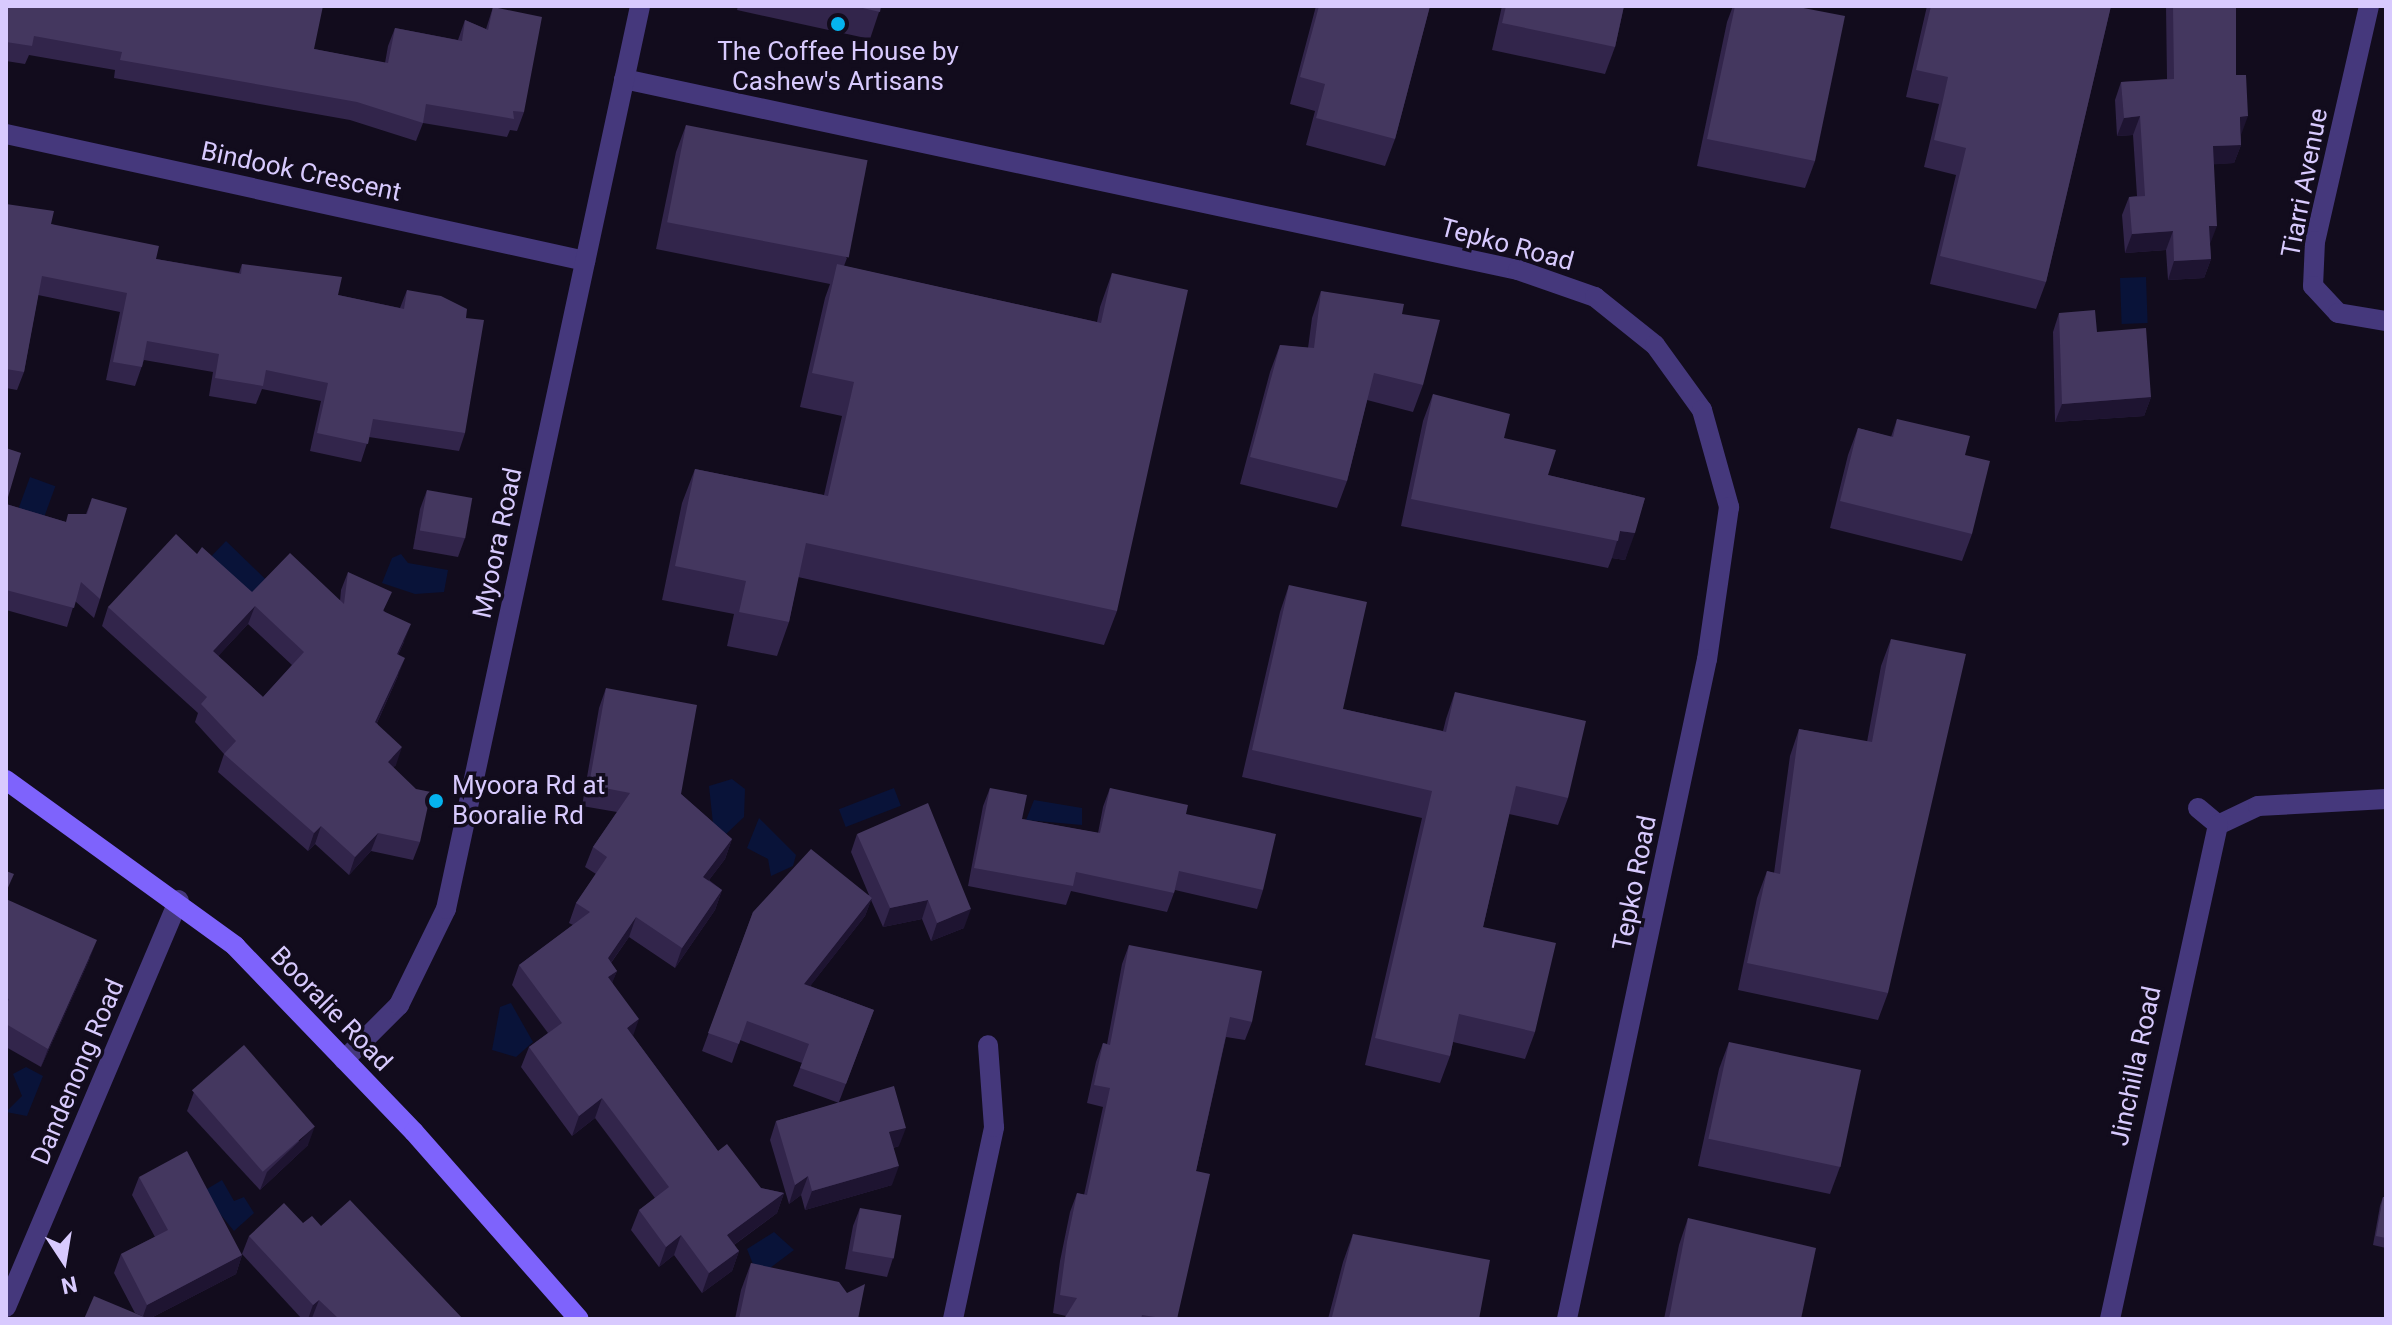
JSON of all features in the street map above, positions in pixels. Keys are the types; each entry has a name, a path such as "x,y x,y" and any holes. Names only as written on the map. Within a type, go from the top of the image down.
{"street":[{"name":"Myoora Road","path":"344,1060 399,1005 446,909 640,6"},
{"name":"Tiarri Avenue","path":"2369,6 2315,241 2313,286 2338,313 2386,321"},
{"name":"Tepko Road","path":"624,79 1518,270 1595,297 1655,345 1702,410 1729,507 1701,690 1567,1319"},
{"name":"Bindook Crescent","path":"6,134 585,261"},
{"name":"Booralie Road","path":"6,780 179,900 235,946 344,1060 579,1319"},
{"path":"2198,808 2218,825 2258,806 2386,799"},
{"name":"Jinchilla Road","path":"2110,1319 2218,825"},
{"name":"Dandenong Road","path":"6,1307 179,900"},
{"path":"953,1319 994,1127 988,1045"}],"water":[{"path":"2146,277 2148,323 2122,324 2120,278"},
{"path":"30,477 55,486 37,537 12,528"},
{"path":"226,541 268,582 252,599 209,558"},
{"path":"401,554 408,563 448,570 444,592 415,594 382,583 392,558"},
{"path":"732,779 745,789 744,817 726,834 714,833 709,786"},
{"path":"894,788 901,806 846,827 839,809"},
{"path":"1034,800 1082,808 1082,825 1026,820"},
{"path":"759,818 796,855 793,866 771,876 768,859 747,848"},
{"path":"511,1003 533,1042 516,1057 492,1050 500,1007"},
{"path":"26,1067 43,1076 27,1116 6,1112 22,1096 13,1074"},
{"path":"222,1180 234,1201 244,1197 254,1213 234,1231 202,1192"},
{"path":"774,1232 794,1250 758,1277 747,1249"}],"building":[{"path":"6,6 323,6 314,49 388,63 395,28 462,41 465,20 488,30 493,7 542,17 524,112 513,111 514,119 426,104 423,123 357,102 120,60 122,52 34,36 32,46 6,42"},
{"path":"854,6 881,6 880,12"},
{"path":"1319,6 1430,6 1395,139 1316,118 1325,84 1300,77"},
{"path":"1506,6 1624,6 1615,47 1502,23"},
{"path":"1735,6 1793,6 1845,16 1815,161 1707,139"},
{"path":"1931,6 2111,6 2046,282 1940,256 1966,148 1934,140 1948,77 1916,70"},
{"path":"2173,6 2236,6 2236,75 2246,75 2248,116 2240,117 2241,145 2213,146 2217,226 2209,226 2211,259 2174,261 2173,231 2132,234 2129,197 2145,196 2140,116 2124,118 2121,82 2174,79"},
{"path":"686,125 868,160 849,257 667,222"},
{"path":"6,204 54,211 51,224 159,246 156,259 241,274 242,264 342,277 338,295 404,309 407,290 441,296 467,309 466,318 484,320 465,433 373,419 368,444 317,433 328,383 266,370 263,386 215,378 219,354 147,341 142,367 113,362 127,293 42,276 24,372 6,369"},
{"path":"837,264 1101,323 1112,273 1188,290 1117,611 806,543 789,622 739,612 746,581 675,566 695,469 828,496 854,382 812,373"},
{"path":"1321,291 1404,304 1402,314 1440,320 1423,385 1374,373 1347,481 1250,457 1280,345 1314,348"},
{"path":"2095,310 2097,332 2146,328 2151,397 2062,404 2059,313"},
{"path":"1433,394 1510,414 1504,438 1556,450 1548,475 1645,498 1635,533 1620,531 1618,541 1411,499"},
{"path":"1897,419 1970,436 1965,455 1990,461 1972,534 1840,501 1858,428 1893,437"},
{"path":"6,448 21,453 6,504"},
{"path":"427,490 472,498 465,538 420,530"},
{"path":"92,498 127,508 100,599 81,582 74,608 6,590 6,504 66,522 68,514 87,514"},
{"path":"176,534 197,554 202,547 252,592 290,553 344,604 348,572 392,592 383,611 411,624 397,654 405,658 375,722 402,747 388,762 416,789 431,792 420,842 378,833 355,857 321,826 314,833 224,754 236,741 201,704 207,697 108,607","holes":["255,606 304,652 263,697 213,651"]},
{"path":"1289,585 1367,602 1343,709 1446,732 1455,692 1586,721 1568,798 1516,786 1483,927 1556,943 1535,1032 1459,1014 1450,1056 1375,1038 1432,791 1252,750"},
{"path":"1891,639 1966,654 1888,993 1747,963 1767,871 1780,874 1799,729 1872,742"},
{"path":"606,688 697,705 681,794 732,839 703,877 722,890 682,948 636,917 608,958 617,971 608,977 639,1019 627,1028 718,1151 727,1144 761,1188 784,1193 727,1235 739,1251 709,1273 681,1235 666,1247 639,1210 669,1187 602,1098 579,1116 529,1047 562,1023 519,965 590,912 576,903 607,857 593,847 630,793 589,785"},
{"path":"990,788 1027,795 1022,819 1100,833 1110,788 1188,805 1186,814 1276,834 1263,890 1179,871 1174,893 1076,872 1073,886 974,868"},
{"path":"928,803 971,909 937,923 928,900 890,908 857,834"},
{"path":"811,849 872,898 804,984 874,1010 846,1084 800,1068 809,1044 747,1021 739,1044 708,1033 753,912"},
{"path":"6,871 14,874 6,892"},
{"path":"6,899 97,940 48,1049 6,1024 9,999 6,998"},
{"path":"1129,945 1262,971 1252,1022 1230,1017 1196,1171 1210,1174 1177,1319 1142,1315 1141,1319 1064,1319 1077,1298 1060,1295 1067,1242 1077,1193 1087,1195 1110,1088 1094,1085 1103,1043 1110,1045"},
{"path":"1729,1042 1861,1070 1840,1167 1708,1139"},
{"path":"244,1045 315,1127 263,1172 192,1090"},
{"path":"894,1086 906,1128 889,1132 899,1166 812,1191 808,1176 795,1185 776,1121"},
{"path":"187,1151 242,1255 147,1305 121,1254 168,1230 139,1177"},
{"path":"2383,1197 2386,1197 2386,1238 2376,1236"},
{"path":"350,1200 463,1319 339,1319 319,1300 313,1305 249,1236 284,1203 303,1223 312,1216 321,1226"},
{"path":"860,1208 901,1215 894,1259 852,1251"},
{"path":"1688,1218 1816,1248 1801,1319 1669,1319"},
{"path":"1353,1234 1490,1260 1479,1319 1332,1317"},
{"path":"751,1263 839,1282 847,1293 865,1284 858,1319 739,1319"},
{"path":"94,1296 149,1319 84,1319"}],"place":[{"name":"The Coffee House by Cashew's Artisans","path":"838,24"},
{"name":"Myoora Rd at Booralie Rd","path":"436,801"}]}
